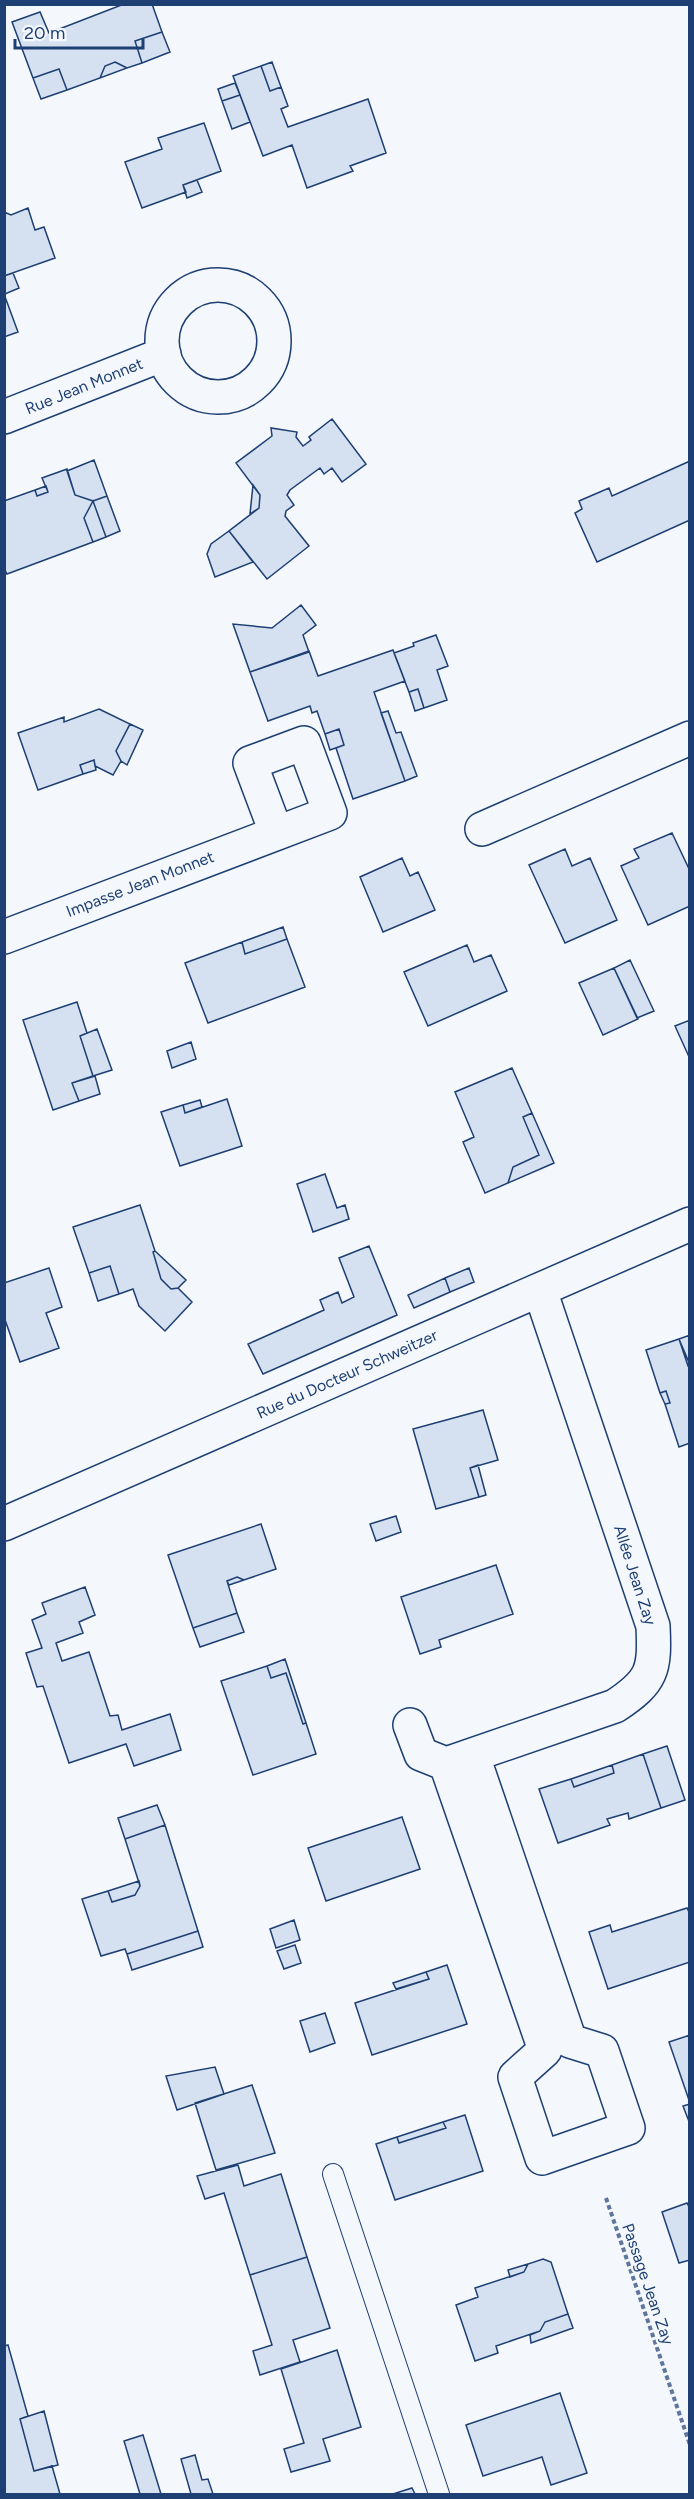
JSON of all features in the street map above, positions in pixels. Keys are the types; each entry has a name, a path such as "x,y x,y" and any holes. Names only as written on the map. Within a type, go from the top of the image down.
{"street":[{"name":"Rue Jean Monnet","path":"4,417 164,354"},
{"path":"482,829 690,738"},
{"name":"Impasse Jean Monnet","path":"4,937 276,832"},
{"name":"Rue du Docteur Schweitzer","path":"4,1524 690,1224"},
{"name":"Allée Jean Zay","path":"460,1760 615,1706 637,1691 650,1675 654,1652 653,1626 540,1290"},
{"path":"410,1725 421,1754 460,1760 558,2045"}],"lane":[{"path":"333,2174 439,2494"}],"path":[{"name":"Passage Jean Zay","path":"606,2198 690,2445"}],"building":[{"path":"124,4 152,4 162,32 135,41 142,63 127,68 115,62 105,66 100,78 67,90 59,69 33,78 12,22 40,12 49,33"},
{"path":"162,32 170,52 142,63 135,41"},
{"path":"115,62 127,68 100,78 105,66"},
{"path":"272,62 281,87 270,91 261,66"},
{"path":"261,66 270,91 281,87 288,106 281,109 288,127 368,99 386,153 350,166 353,171 307,188 292,145 263,156 233,76"},
{"path":"59,69 67,90 41,99 33,78"},
{"path":"235,83 240,95 222,101 218,89"},
{"path":"240,95 250,122 232,129 222,101"},
{"path":"204,123 221,171 183,185 186,192 142,208 125,162 162,149 158,138"},
{"path":"197,180 202,192 187,198 183,185"},
{"path":"28,208 35,230 44,227 55,258 4,276 4,212 11,215"},
{"path":"13,273 19,288 5,294 4,276"},
{"path":"4,294 18,332 4,337"},
{"path":"332,419 366,464 342,482 332,468 324,474 320,468 290,490 287,495 294,505 286,511 285,516 309,546 267,579 229,531 259,508 260,495 236,463 272,436 271,428 297,432 296,437 303,446 311,440 309,437"},
{"path":"94,460 107,496 93,501 75,495 67,471"},
{"path":"690,461 690,520 597,562 575,513 582,509 579,501 609,488 612,496"},
{"path":"67,469 75,495 93,501 84,518 93,542 7,574 4,568 4,501 35,490 37,496 48,492 42,478"},
{"path":"253,485 260,495 259,508 250,514"},
{"path":"46,486 48,492 37,496 35,490"},
{"path":"107,496 120,531 106,537 93,501"},
{"path":"93,501 106,537 93,542 84,518"},
{"path":"229,531 253,562 215,577 207,554 211,544"},
{"path":"301,605 316,625 303,635 309,652 250,672 233,624 272,628"},
{"path":"436,635 448,666 437,670 447,700 424,708 418,689 409,692 394,653"},
{"path":"393,650 405,681 374,692 405,781 353,799 336,748 344,745 339,729 325,734 317,711 312,713 310,706 268,721 250,672 309,651 318,676"},
{"path":"418,689 424,708 415,711 409,692"},
{"path":"99,709 130,724 116,751 121,761 113,775 95,766 94,760 80,765 83,774 38,790 18,733 64,717 64,722"},
{"path":"388,711 396,733 401,732 417,776 405,781 381,713"},
{"path":"130,724 143,730 127,765 121,761 116,751"},
{"path":"339,729 344,745 330,750 325,734"},
{"path":"94,760 96,770 83,774 80,765"},
{"path":"672,833 690,871 690,906 648,925 621,866 639,858 634,849"},
{"path":"565,849 572,866 590,858 617,920 565,943 529,865"},
{"path":"402,858 410,876 418,872 435,910 383,932 360,877"},
{"path":"283,927 287,939 245,954 242,942"},
{"path":"287,939 305,987 208,1023 185,963 242,942 245,954"},
{"path":"467,945 474,962 491,955 507,991 428,1026 404,972"},
{"path":"630,960 654,1011 637,1018 614,968"},
{"path":"614,968 638,1019 603,1035 579,983"},
{"path":"77,1002 87,1033 80,1036 93,1076 72,1083 79,1101 53,1110 23,1020"},
{"path":"690,1020 690,1059 675,1026"},
{"path":"97,1029 112,1070 93,1076 80,1036"},
{"path":"191,1042 196,1059 172,1068 167,1051"},
{"path":"512,1068 532,1113 523,1117 539,1155 513,1167 508,1183 485,1193 463,1142 474,1137 455,1092"},
{"path":"95,1076 100,1094 79,1101 72,1083"},
{"path":"227,1099 242,1146 180,1166 161,1112 183,1105 185,1113"},
{"path":"200,1100 202,1107 185,1113 183,1105"},
{"path":"532,1113 554,1163 508,1183 513,1167 539,1155 523,1117"},
{"path":"325,1174 337,1208 345,1205 349,1219 313,1232 297,1184"},
{"path":"140,1205 155,1251 153,1252 161,1279 171,1289 178,1288 192,1302 165,1331 139,1306 133,1289 119,1294 110,1266 89,1273 73,1227"},
{"path":"369,1246 397,1315 263,1374 248,1344 324,1310 320,1300 338,1292 342,1303 354,1297 339,1258"},
{"path":"155,1251 186,1280 178,1288 171,1289 161,1279 153,1252"},
{"path":"110,1266 119,1294 98,1301 89,1273"},
{"path":"49,1268 62,1307 46,1313 59,1348 20,1362 4,1317 4,1283"},
{"path":"469,1268 474,1282 450,1292 445,1278"},
{"path":"445,1278 450,1292 414,1308 408,1295"},
{"path":"690,1335 690,1365 688,1366 679,1339"},
{"path":"679,1339 690,1365 690,1443 679,1447 665,1404 670,1403 666,1391 660,1393 646,1350"},
{"path":"666,1391 670,1403 665,1404 660,1393"},
{"path":"483,1410 498,1460 470,1468 479,1497 436,1509 413,1429"},
{"path":"478,1465 486,1495 479,1497 470,1468"},
{"path":"396,1516 401,1532 376,1541 370,1524"},
{"path":"261,1524 276,1569 244,1580 237,1577 227,1581 237,1613 193,1628 168,1555"},
{"path":"496,1565 513,1614 439,1640 441,1647 420,1654 401,1597"},
{"path":"237,1577 244,1580 229,1585 227,1581"},
{"path":"85,1587 95,1615 79,1622 83,1633 56,1643 62,1661 89,1652 110,1716 118,1715 122,1730 170,1714 181,1750 134,1766 126,1744 69,1763 43,1686 37,1687 26,1653 42,1648 32,1620 46,1614 42,1603"},
{"path":"237,1613 244,1632 200,1647 193,1628"},
{"path":"285,1659 306,1723 303,1724 286,1673 271,1678 267,1666"},
{"path":"267,1666 271,1678 286,1673 316,1754 253,1775 221,1681"},
{"path":"667,1746 685,1800 661,1808 643,1754"},
{"path":"643,1754 661,1808 629,1819 628,1813 607,1819 610,1825 558,1843 539,1789 571,1779 574,1787 614,1773 612,1765"},
{"path":"612,1765 614,1773 574,1787 571,1779"},
{"path":"157,1805 165,1825 125,1839 118,1818"},
{"path":"402,1817 420,1869 326,1901 308,1848"},
{"path":"165,1825 198,1931 127,1954 125,1949 101,1956 82,1899 108,1891 112,1902 135,1895 140,1886 125,1839"},
{"path":"139,1881 140,1886 135,1895 112,1902 108,1891"},
{"path":"687,1908 690,1914 690,1962 608,1989 589,1932 610,1925 612,1932"},
{"path":"294,1920 300,1940 276,1948 270,1929"},
{"path":"198,1931 203,1947 132,1970 127,1954"},
{"path":"295,1945 301,1963 284,1969 277,1951"},
{"path":"447,1965 467,2024 372,2055 355,2003 429,1979 426,1972"},
{"path":"426,1972 429,1979 396,1989 393,1983"},
{"path":"325,2013 335,2043 310,2052 300,2021"},
{"path":"690,2035 690,2103 669,2042"},
{"path":"215,2067 224,2094 177,2110 166,2076"},
{"path":"252,2085 275,2153 216,2170 195,2103"},
{"path":"690,2104 690,2124 683,2106"},
{"path":"465,2115 483,2171 395,2200 376,2144 397,2137 399,2143 446,2128 443,2122"},
{"path":"443,2122 446,2128 399,2143 397,2137"},
{"path":"238,2165 244,2186 281,2174 307,2257 250,2275 224,2193 205,2199 197,2176"},
{"path":"687,2203 690,2209 690,2260 679,2263 662,2212"},
{"path":"307,2257 330,2328 293,2340 300,2362 260,2375 253,2351 272,2345 250,2275"},
{"path":"543,2259 551,2262 568,2314 545,2322 540,2331 496,2346 498,2353 475,2361 456,2305 478,2297 475,2288 524,2272 528,2264"},
{"path":"528,2264 524,2272 510,2277 508,2270"},
{"path":"568,2314 573,2328 531,2343 530,2335 540,2331 545,2322"},
{"path":"8,2345 28,2416 20,2419 34,2471 52,2466 60,2494 4,2494 4,2346"},
{"path":"337,2350 361,2427 323,2439 330,2461 291,2472 284,2449 304,2443 281,2369"},
{"path":"560,2393 587,2473 551,2485 542,2457 483,2476 466,2425"},
{"path":"44,2411 58,2465 34,2471 20,2419"},
{"path":"143,2435 161,2494 140,2494 124,2441"},
{"path":"195,2455 202,2480 208,2479 213,2494 191,2494 181,2459"},
{"path":"412,2488 415,2494 393,2494"}]}
